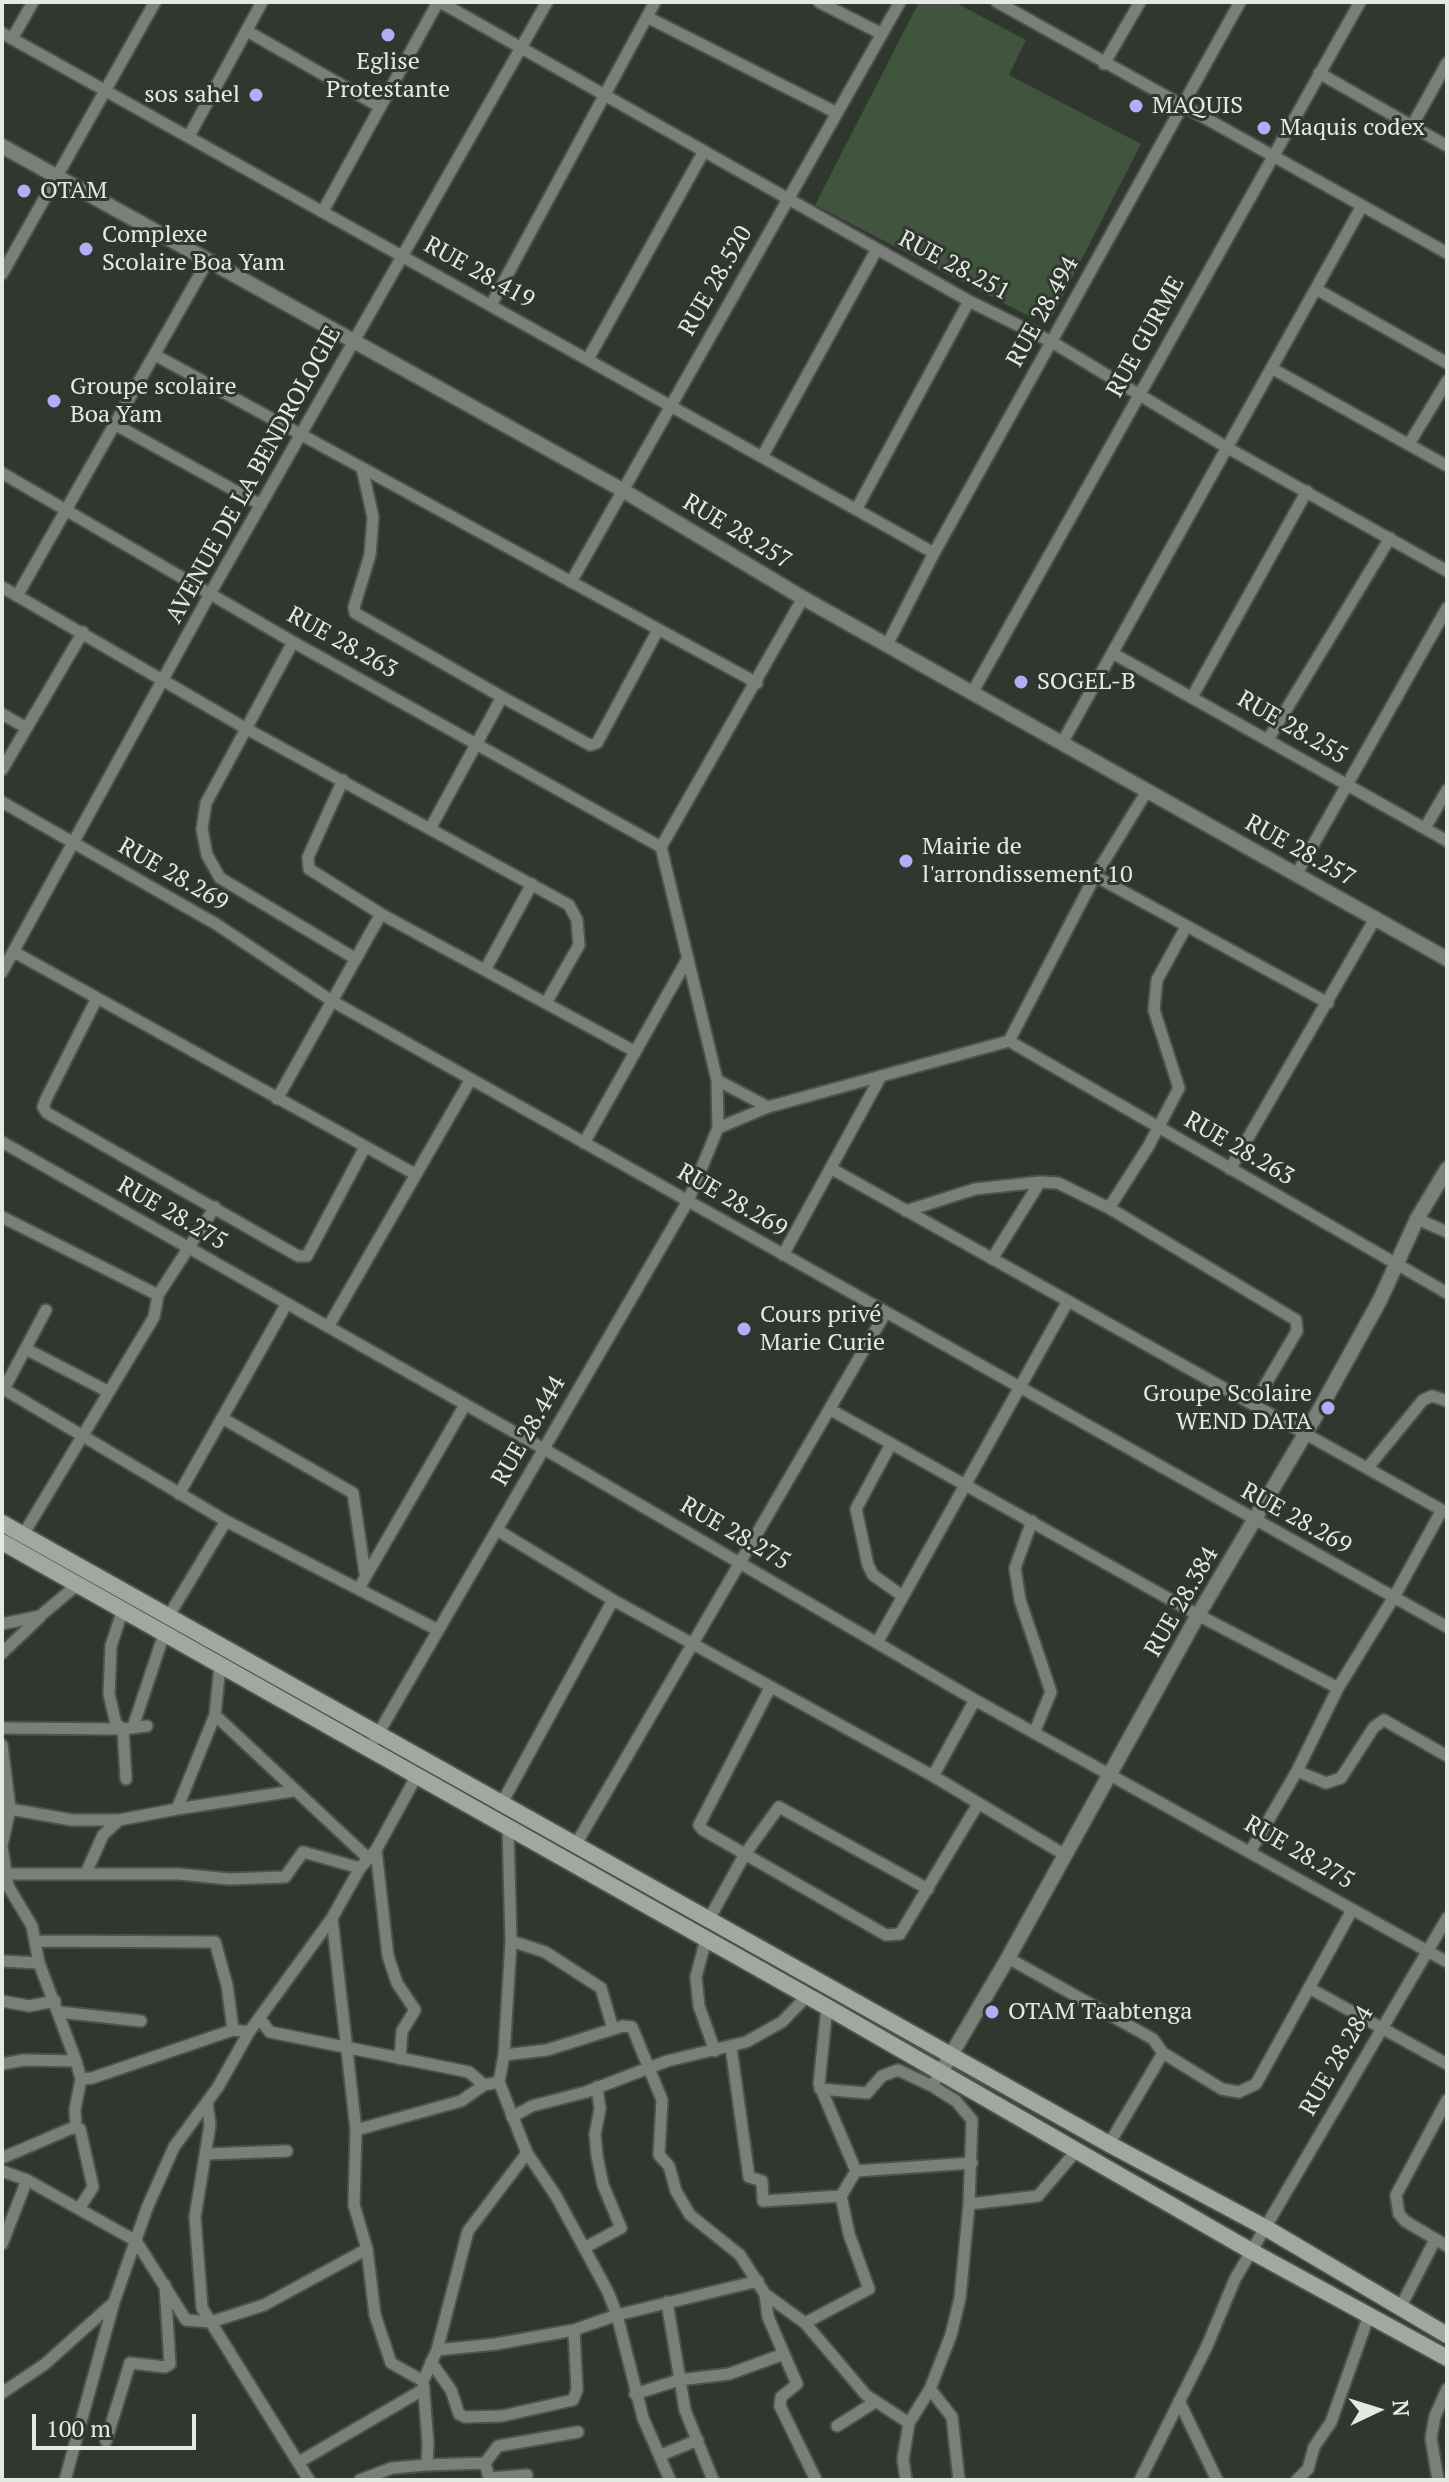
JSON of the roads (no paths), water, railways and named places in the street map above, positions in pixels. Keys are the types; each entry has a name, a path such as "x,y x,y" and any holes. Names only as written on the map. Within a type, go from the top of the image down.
{"main road":[{"path":"2,1523 503,1801 1109,2144 1266,2228 1447,2335"},
{"path":"2,1542 827,2007 936,2079 1077,2150 1251,2251 1447,2358"}],"street":[{"path":"7,36 33,2"},
{"path":"3,268 155,2"},
{"path":"189,136 262,2"},
{"path":"323,211 439,2"},
{"name":"RUE 28.251","path":"439,2 969,301 1052,342 1226,447 1447,571"},
{"name":"AVENUE DE LA BENDROLOGIE","path":"2,972 165,681 211,592 405,257 547,2"},
{"path":"491,305 655,2"},
{"path":"819,2 882,34"},
{"name":"RUE 28.520","path":"571,582 900,2"},
{"path":"997,2 1181,108 1447,253"},
{"path":"1104,64 1140,2"},
{"name":"RUE 28.494","path":"887,645 934,553 1240,2"},
{"name":"RUE GURME","path":"972,693 1271,155 1360,2"},
{"path":"647,17 837,113"},
{"path":"247,31 380,107"},
{"name":"RUE 28.419","path":"7,36 934,553"},
{"path":"1412,126 1447,63"},
{"path":"1319,73 1447,146"},
{"name":"RUE 28.257","path":"2,146 624,491 803,598 1447,959"},
{"path":"588,359 704,151"},
{"path":"1062,743 1362,206"},
{"path":"763,455 877,249"},
{"path":"17,596 207,262"},
{"path":"1316,289 1447,363"},
{"path":"857,508 969,301"},
{"path":"155,355 757,683"},
{"path":"1273,369 1447,466"},
{"path":"1409,444 1447,381"},
{"path":"116,425 261,505"},
{"path":"362,468 369,492 373,526 355,613 502,697 590,745 597,743 658,630"},
{"name":"RUE 28.263","path":"2,473 293,642 661,847"},
{"path":"1192,697 1307,491"},
{"path":"1269,738 1390,538"},
{"path":"2,587 245,728 569,905 577,920 579,945 546,1003"},
{"path":"803,598 661,847 662,863 717,1080 718,1128 768,1107 1009,1041 1095,876 1147,791"},
{"path":"1296,875 1447,608"},
{"path":"2,770 83,632"},
{"path":"293,642 206,803 202,829 207,855 220,878 356,959"},
{"name":"RUE 28.255","path":"1114,654 1269,738 1447,841"},
{"path":"431,827 502,697"},
{"path":"2,714 25,727"},
{"path":"343,780 306,864 381,914 634,1051"},
{"path":"1425,828 1447,790"},
{"name":"RUE 28.269","path":"2,802 216,924 332,1001 1255,1522 1447,1627"},
{"path":"1095,876 1328,1003"},
{"path":"485,970 532,884"},
{"path":"277,1099 381,914"},
{"path":"1230,1169 1376,917"},
{"path":"1109,1208 1179,1088 1154,1010 1157,980 1186,927"},
{"path":"14,952 415,1174"},
{"path":"584,1143 688,958"},
{"path":"96,1000 43,1107 47,1113 298,1256 307,1256 365,1147"},
{"name":"RUE 28.263","path":"1009,1041 1447,1293"},
{"path":"783,1255 881,1076"},
{"path":"328,1327 471,1079"},
{"path":"717,1080 768,1107"},
{"name":"RUE 28.444","path":"369,1750 436,1629 688,1201 718,1128"},
{"name":"RUE 28.275","path":"2,1142 544,1449 975,1700 1251,1850 1447,1962"},
{"path":"832,1169 1369,1466 1444,1512 1338,1688 1297,1771 1251,1850"},
{"name":"RUE 28.384","path":"936,2079 1008,1958 1198,1615 1255,1522 1398,1265 1417,1219 1447,1169"},
{"path":"906,1211 975,1189 1040,1182 1058,1183 1109,1208 1296,1320 1297,1331 1254,1404"},
{"path":"992,1259 1040,1182"},
{"path":"23,1535 154,1317 158,1295 215,1207"},
{"path":"2,1217 158,1295"},
{"path":"1417,1219 1447,1232"},
{"path":"878,1641 1068,1301"},
{"path":"179,1494 286,1305"},
{"path":"46,1310 3,1388 226,1521 436,1629"},
{"path":"576,1844 886,1312"},
{"path":"26,1349 109,1392"},
{"path":"1369,1466 1423,1400 1432,1396 1447,1401"},
{"path":"359,1588 465,1405"},
{"path":"831,1410 965,1481 1198,1615 1338,1688"},
{"path":"222,1418 353,1493 365,1573"},
{"path":"891,1444 856,1509 873,1575 901,1595"},
{"path":"168,1617 226,1521"},
{"path":"1032,1521 1015,1568 1020,1600 1051,1692 1034,1733"},
{"path":"497,1530 613,1600 933,1776 1065,1855"},
{"path":"2,1653 77,1585"},
{"path":"503,1801 613,1600"},
{"path":"123,1609 111,1646 109,1694 116,1724 128,1728"},
{"path":"2,1624 40,1616"},
{"path":"126,1779 128,1728 164,1634"},
{"path":"177,1809 215,1715 220,1666"},
{"path":"770,1688 699,1825 886,1935 900,1934 978,1804"},
{"path":"933,1776 975,1700"},
{"path":"215,1715 293,1791 373,1854 388,1956 397,1983 415,2010 402,2031 400,2059"},
{"path":"1297,1771 1326,1783 1341,1778 1374,1727 1384,1720 1447,1756"},
{"path":"2,1728 147,1726"},
{"path":"2,1745 10,1809 3,1841 7,1874 11,1893 32,1926 39,1963 81,2079 75,2109 76,2128"},
{"path":"65,2480 114,2302 174,2147 207,2102 249,2032 332,1918 360,1868 373,1854 416,1777"},
{"path":"10,1809 72,1820 119,1820 293,1791"},
{"path":"709,1919 745,1854 775,1810 784,1807 928,1889"},
{"path":"86,1873 103,1835 119,1820"},
{"path":"508,1828 511,1941 504,2055 499,2082 527,2153 584,2248 617,2315 635,2394 670,2480"},
{"path":"7,1874 86,1873 229,1879 285,1877 303,1852 360,1868"},
{"path":"1008,1958 1153,2039 1163,2053 1222,2089 1248,2089 1256,2084 1352,1910"},
{"path":"332,1918 356,2130 352,2185 367,2249 375,2315 391,2363 423,2385"},
{"name":"RUE 28.284","path":"1140,2480 1251,2251 1447,1918"},
{"path":"706,1939 696,1977 699,2006 715,2051"},
{"path":"37,1941 215,1942 227,1985 233,2030"},
{"path":"511,1941 545,1952 601,1988 613,2029"},
{"path":"2,1961 39,1963"},
{"path":"1309,1988 1447,2064"},
{"path":"512,2117 532,2106 650,2067 731,2047 782,2022 807,1996"},
{"path":"2,2001 29,2006 57,2006 141,2021"},
{"path":"805,2323 868,2292 849,2234 841,2196 856,2171 842,2130 820,2089 827,2007"},
{"path":"259,2018 270,2032 345,2044 400,2059 469,2072 484,2085"},
{"path":"504,2055 558,2047 613,2029 632,2027 662,2100 659,2155 672,2173 681,2202 704,2228 740,2255 765,2294 768,2317 797,2384 781,2397 780,2406 816,2480"},
{"path":"81,2079 141,2059 178,2051 233,2030 249,2032"},
{"path":"731,2047 744,2164 750,2180 762,2181 763,2201 841,2196"},
{"path":"1109,2144 1163,2053"},
{"path":"2,2064 24,2060 76,2061"},
{"path":"820,2089 867,2093 882,2076 898,2070 936,2079 972,2120 972,2163 960,2298 951,2335 930,2389 909,2423 903,2459 906,2480"},
{"path":"356,2130 461,2101 484,2085 499,2082"},
{"path":"584,2248 621,2228 603,2185 597,2156 595,2134 600,2109 597,2087"},
{"path":"1447,2100 1396,2195 1399,2214 1405,2221 1447,2246"},
{"path":"207,2102 210,2125 207,2154 195,2198 202,2308 299,2462 305,2479"},
{"path":"2,2158 76,2128"},
{"path":"76,2128 80,2129 93,2187 79,2209"},
{"path":"969,2204 1038,2196 1077,2150"},
{"path":"207,2154 287,2151"},
{"path":"427,2465 423,2385 437,2350 468,2231 527,2153"},
{"path":"856,2171 972,2163"},
{"path":"2,2171 27,2180 136,2241 186,2320 211,2322 264,2305 367,2249"},
{"path":"2,2244 27,2180"},
{"path":"1400,2308 1435,2240"},
{"path":"437,2350 496,2344 574,2330 617,2315 758,2281"},
{"path":"106,2441 130,2363 165,2367 170,2364 165,2283"},
{"path":"765,2294 805,2323 875,2402 909,2423"},
{"path":"2,2393 45,2364 114,2302"},
{"path":"667,2302 685,2410 713,2480"},
{"path":"1297,2480 1308,2469 1314,2447 1331,2422 1369,2315"},
{"path":"431,2362 451,2390 459,2414 465,2417 502,2416 573,2400 577,2390 574,2330"},
{"path":"635,2394 679,2380 729,2374 784,2354"},
{"path":"299,2462 423,2385"},
{"path":"930,2389 952,2417 959,2480"},
{"path":"1438,2480 1431,2438 1435,2416 1447,2389"},
{"path":"1179,2401 1217,2480"},
{"path":"837,2426 875,2402"},
{"path":"485,2463 498,2446 578,2432"},
{"path":"661,2455 698,2440"},
{"path":"360,2480 392,2468 485,2463"},
{"path":"485,2463 489,2479 527,2475"}],"place":[{"name":"Eglise Protestante","path":"388,35"},
{"name":"sos sahel","path":"256,95"},
{"name":"MAQUIS","path":"1136,106"},
{"name":"Maquis codex","path":"1264,128"},
{"name":"OTAM","path":"24,191"},
{"name":"Complexe Scolaire Boa Yam","path":"86,249"},
{"name":"Groupe scolaire Boa Yam","path":"54,401"},
{"name":"SOGEL-B","path":"1021,682"},
{"name":"Mairie de l'arrondissement 10","path":"906,861"},
{"name":"Cours privé Marie Curie","path":"744,1329"},
{"name":"Groupe Scolaire WEND DATA","path":"1328,1408"},
{"name":"OTAM Taabtenga","path":"992,2012"}]}
